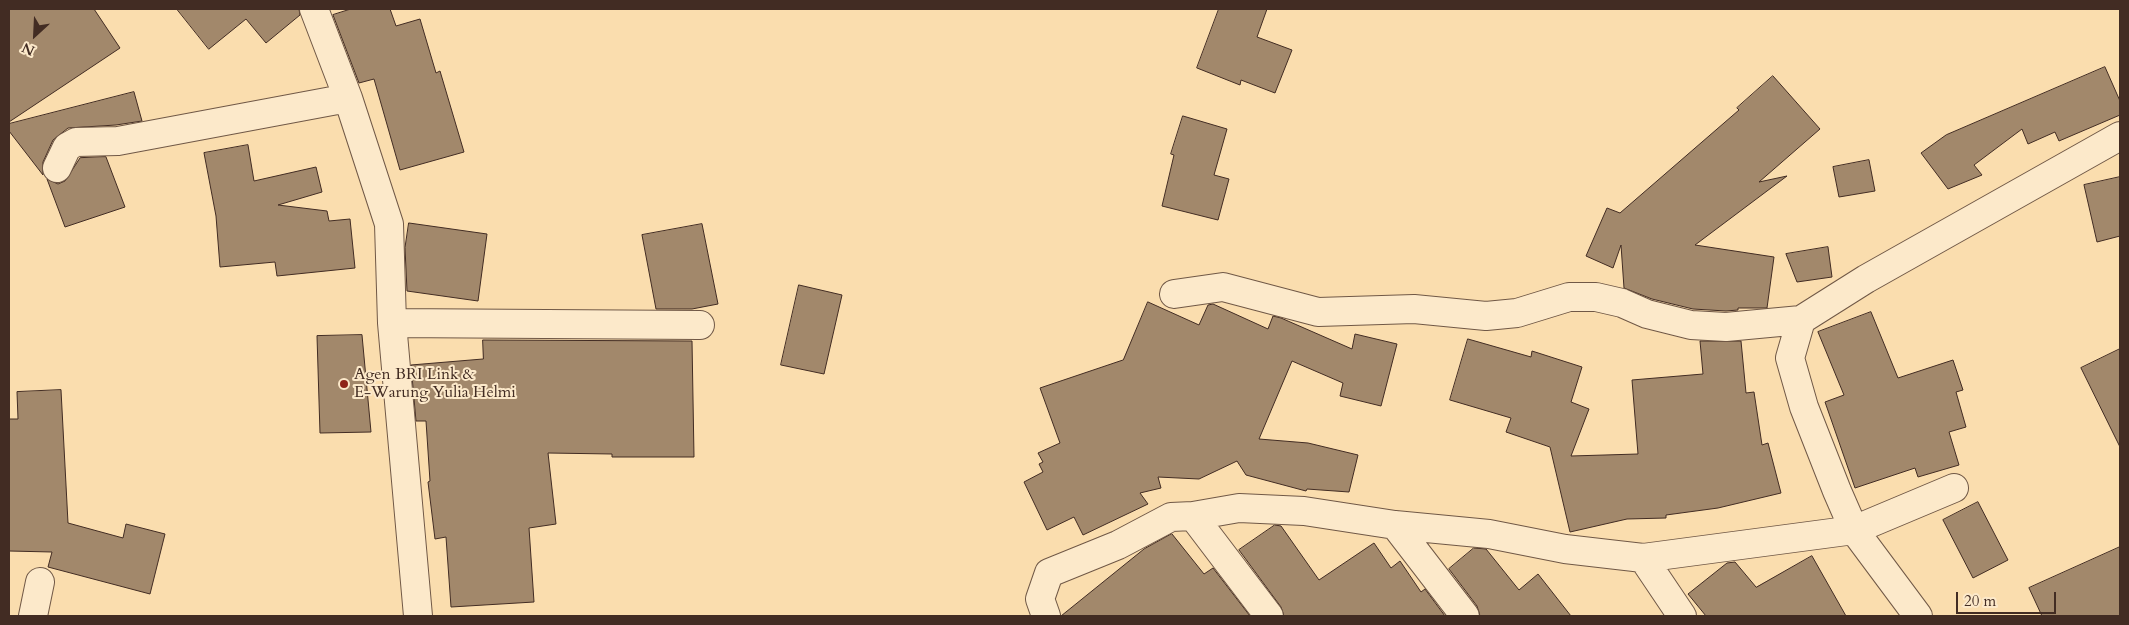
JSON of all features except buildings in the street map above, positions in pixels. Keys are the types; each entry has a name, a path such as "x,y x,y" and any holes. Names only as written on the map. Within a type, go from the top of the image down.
{"street":[{"path":"314,9 348,98 389,224 392,323 418,616"},
{"path":"57,168 67,147 76,142 118,141 348,98"},
{"path":"1174,294 1223,286 1318,312 1414,309 1486,316 1517,312 1568,297 1596,297 1622,302 1647,314 1691,325 1734,327 1801,320 1866,279 2120,136"},
{"path":"1801,320 1790,358 1804,407 1854,530 1918,616"},
{"path":"392,323 700,324"},
{"path":"1046,616 1040,600 1049,573 1118,545 1171,517 1193,516 1239,508 1304,511 1395,525 1489,534 1565,549 1643,558 1854,530 1954,488"},
{"path":"1193,516 1269,616"},
{"path":"1395,525 1465,616"},
{"path":"1643,558 1682,616"},
{"path":"33,616 40,582"}],"place":[{"name":"Agen BRI Link & E-Warung Yulia Helmi","path":"344,384"}]}
